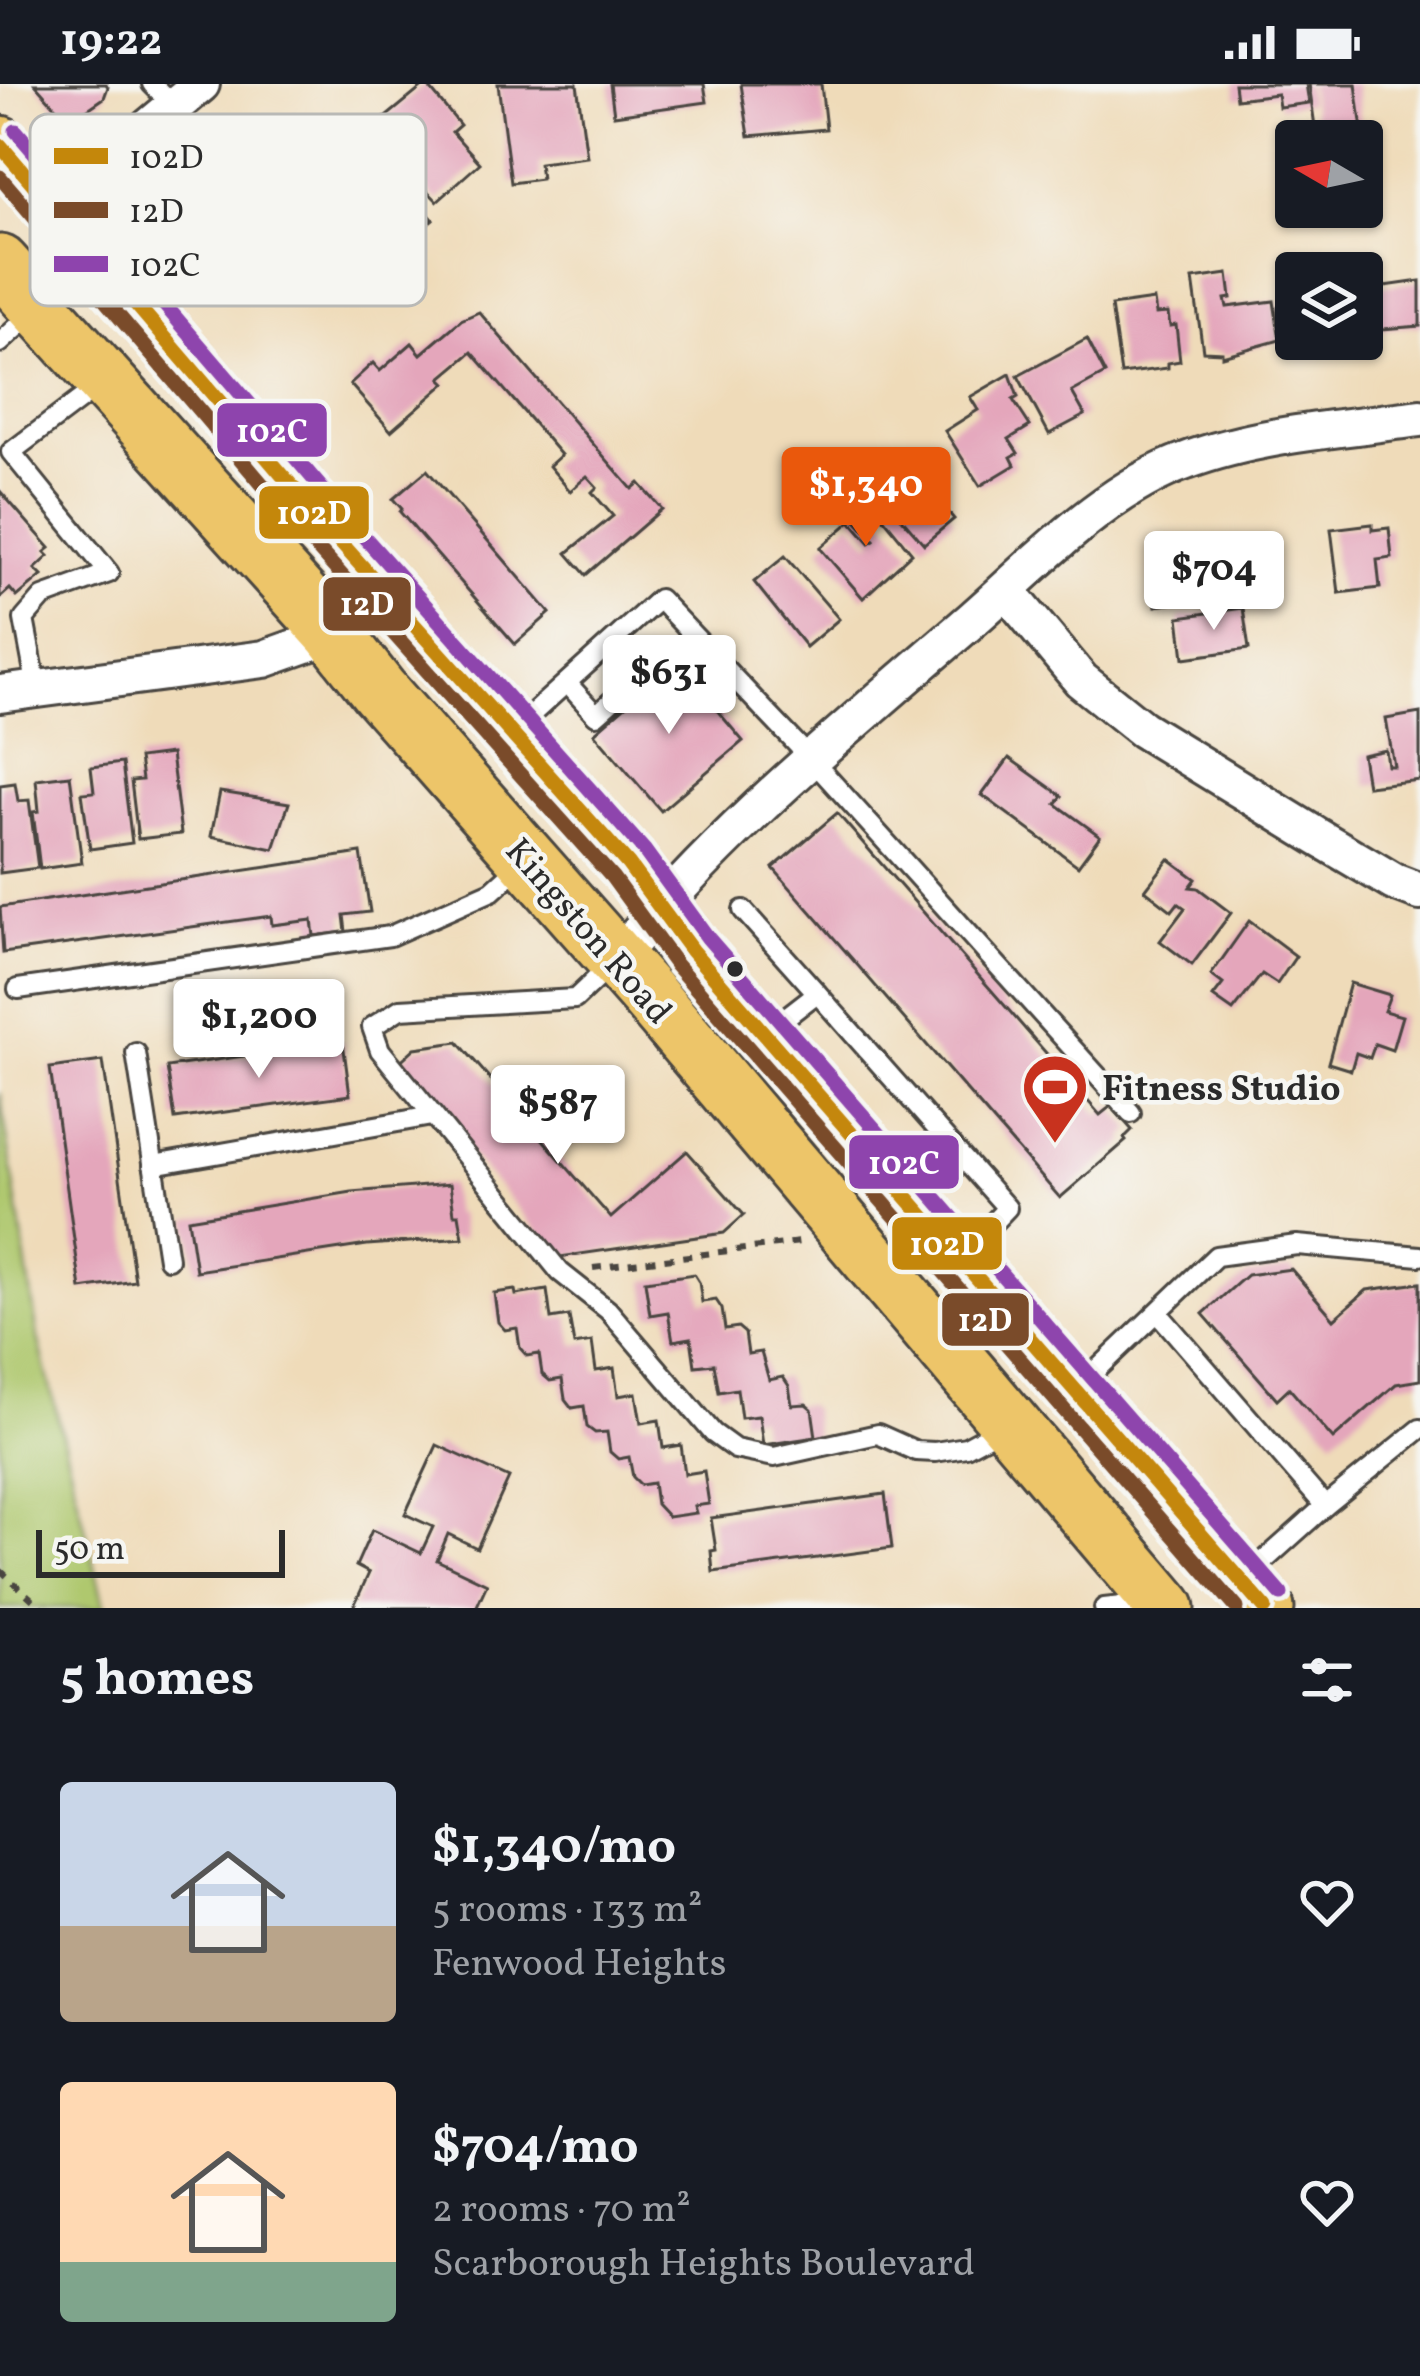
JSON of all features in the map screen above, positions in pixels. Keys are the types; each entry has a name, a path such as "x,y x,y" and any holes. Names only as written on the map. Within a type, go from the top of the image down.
{"main road":[{"name":"Kingston Road","path":"0,145 30,178"},
{"name":"Kingston Road","path":"0,264 20,325 105,381 334,634 1163,1605"},
{"name":"Kingston Road","path":"140,306 325,525 628,864 692,951 1253,1595"}],"street":[{"path":"152,114 176,92"},
{"path":"616,960 659,906 811,759 1094,514 1186,460 1289,436 1420,418"},
{"path":"1006,590 1081,680 1142,729 1394,882 1420,892"},
{"path":"0,694 264,659 334,634"}],"lane":[{"path":"37,688 23,620 43,597 109,573 11,452 105,381"},
{"path":"511,734 658,599 811,759 1131,1114"},
{"path":"567,683 596,715 669,650 700,645"},
{"path":"18,988 390,936 492,891 528,858"},
{"path":"743,910 1007,1208 962,1256"},
{"path":"616,960 574,999 400,1009 372,1027 380,1050 560,1272 608,1310 713,1432 735,1449 774,1457 878,1434 916,1451 935,1452 966,1447 1009,1424"},
{"path":"765,1034 817,993"},
{"path":"136,1053 168,1259"},
{"path":"154,1165 432,1116"},
{"path":"1076,1390 1216,1256 1297,1245 1420,1256"},
{"path":"1158,1313 1325,1506"},
{"path":"1253,1595 1325,1506 1420,1430"},
{"path":"1104,1608 1163,1605"}],"path":[{"path":"560,1272 813,1240"},
{"path":"0,1570 42,1608"}],"green space":[{"path":"0,1092 38,1338 105,1608 0,1608"}],"building":[{"path":"35,84 108,87 104,98 81,114 62,114"},
{"path":"426,84 460,125 452,132 480,163 437,201 426,189 426,114 389,114"},
{"path":"498,84 577,84 587,157 539,163 541,179 511,183"},
{"path":"610,84 704,84 707,102 614,115"},
{"path":"741,84 821,84 826,129 749,136"},
{"path":"1234,84 1306,84 1309,103 1279,107 1277,94 1236,99"},
{"path":"1309,84 1356,84 1361,120 1314,120"},
{"path":"1228,274 1231,298 1225,299 1227,307 1274,301 1275,341 1222,356 1222,352 1203,351 1193,279"},
{"path":"1420,281 1420,326 1383,329 1383,286"},
{"path":"1154,300 1156,314 1168,313 1170,326 1176,325 1180,361 1168,363 1168,368 1121,374 1111,306"},
{"path":"479,312 632,489 639,483 662,509 586,575 567,553 613,516 592,492 597,487 587,476 570,491 549,466 561,455 472,352 441,378 446,383 391,431 350,384 373,363 380,371 412,343 421,354 461,320"},
{"path":"1087,339 1105,374 1072,392 1085,415 1049,434 1018,376"},
{"path":"1010,374 1018,397 1013,400 1030,426 1009,439 1018,453 1011,457 1015,465 980,486 945,431 978,410 970,397"},
{"path":"912,469 954,519 924,544 881,495"},
{"path":"427,470 550,613 515,644 393,499"},
{"path":"0,491 50,548 45,552 49,556 35,569 42,576 17,597 10,589 0,598"},
{"path":"865,495 912,553 863,598 820,548 851,521 870,543 874,540 847,510"},
{"path":"1372,524 1372,530 1389,528 1392,558 1377,560 1380,588 1339,593 1331,529"},
{"path":"785,556 839,619 806,647 754,582"},
{"path":"1216,556 1218,572 1230,571 1232,588 1221,590 1222,596 1156,606 1151,565"},
{"path":"1243,608 1249,649 1184,658 1179,617"},
{"path":"676,662 743,741 661,811 594,733"},
{"path":"1420,713 1420,780 1367,786 1362,755 1386,750 1388,766 1394,766 1386,719"},
{"path":"171,754 181,834 138,839 131,781 142,780 139,758"},
{"path":"1009,758 1062,796 1056,804 1100,836 1078,866 982,795"},
{"path":"122,763 132,843 90,849 82,793 94,792 91,767"},
{"path":"70,775 82,863 40,869 33,812 39,811 36,779"},
{"path":"15,783 18,801 29,800 38,868 0,873 0,785"},
{"path":"220,792 289,803 274,849 211,836"},
{"path":"837,813 1100,1115 1111,1106 1132,1130 1126,1141 1060,1198 773,868"},
{"path":"361,853 370,912 344,915 346,932 314,936 312,920 272,925 271,916 3,953 0,907"},
{"path":"1169,859 1196,879 1190,887 1231,913 1192,965 1160,941 1185,908 1178,903 1172,911 1145,890"},
{"path":"1249,921 1296,956 1277,984 1262,974 1233,1011 1213,997 1223,984 1211,975"},
{"path":"1350,983 1390,995 1384,1011 1402,1016 1392,1050 1375,1044 1370,1058 1356,1053 1351,1070 1328,1063"},
{"path":"343,1042 350,1095 175,1119 167,1067"},
{"path":"458,1042 611,1218 687,1151 744,1215 724,1233 560,1257 394,1067 415,1048"},
{"path":"103,1061 135,1281 81,1289 50,1068"},
{"path":"450,1184 463,1238 367,1245 196,1271 188,1219 352,1192"},
{"path":"1291,1269 1334,1319 1367,1290 1420,1283 1420,1380 1396,1384 1333,1439 1289,1388 1277,1399 1203,1314 1247,1275"},
{"path":"694,1274 702,1302 716,1300 722,1309 725,1329 738,1327 745,1333 748,1354 761,1352 769,1380 783,1377 792,1405 806,1404 812,1409 816,1437 763,1445 759,1416 741,1418 737,1389 719,1392 714,1364 695,1366 691,1338 673,1341 668,1312 650,1315 645,1281"},
{"path":"515,1290 516,1295 547,1290 551,1319 569,1316 574,1345 592,1342 596,1371 614,1368 618,1396 636,1393 641,1423 659,1420 663,1448 681,1445 685,1474 704,1471 709,1504 694,1506 696,1513 668,1517 656,1504 653,1483 641,1485 633,1477 629,1457 618,1459 610,1452 607,1432 595,1433 587,1427 584,1406 572,1408 565,1399 562,1379 550,1381 542,1374 539,1354 527,1356 520,1348 517,1328 505,1330 498,1322 494,1293"},
{"path":"437,1445 509,1478 477,1548 448,1534 437,1560 487,1584 476,1608 353,1608 369,1573 356,1566 372,1530 421,1553 433,1527 405,1514"},
{"path":"885,1494 892,1548 713,1572 711,1551 716,1550 711,1518"}],"transit line":[{"name":"102C","path":"16,131 30,147"},
{"name":"102D","path":"0,145 30,180"},
{"name":"12D","path":"0,177 30,212"},
{"name":"12D","path":"110,306 309,539 612,877 676,965 1237,1608"},
{"name":"102D","path":"138,306 325,525 628,864 692,951 1265,1608"},
{"name":"102C","path":"166,306 341,511 644,850 708,938 1281,1594"}],"place":[{"name":"Fitness Studio","path":"1055,1146"}]}
